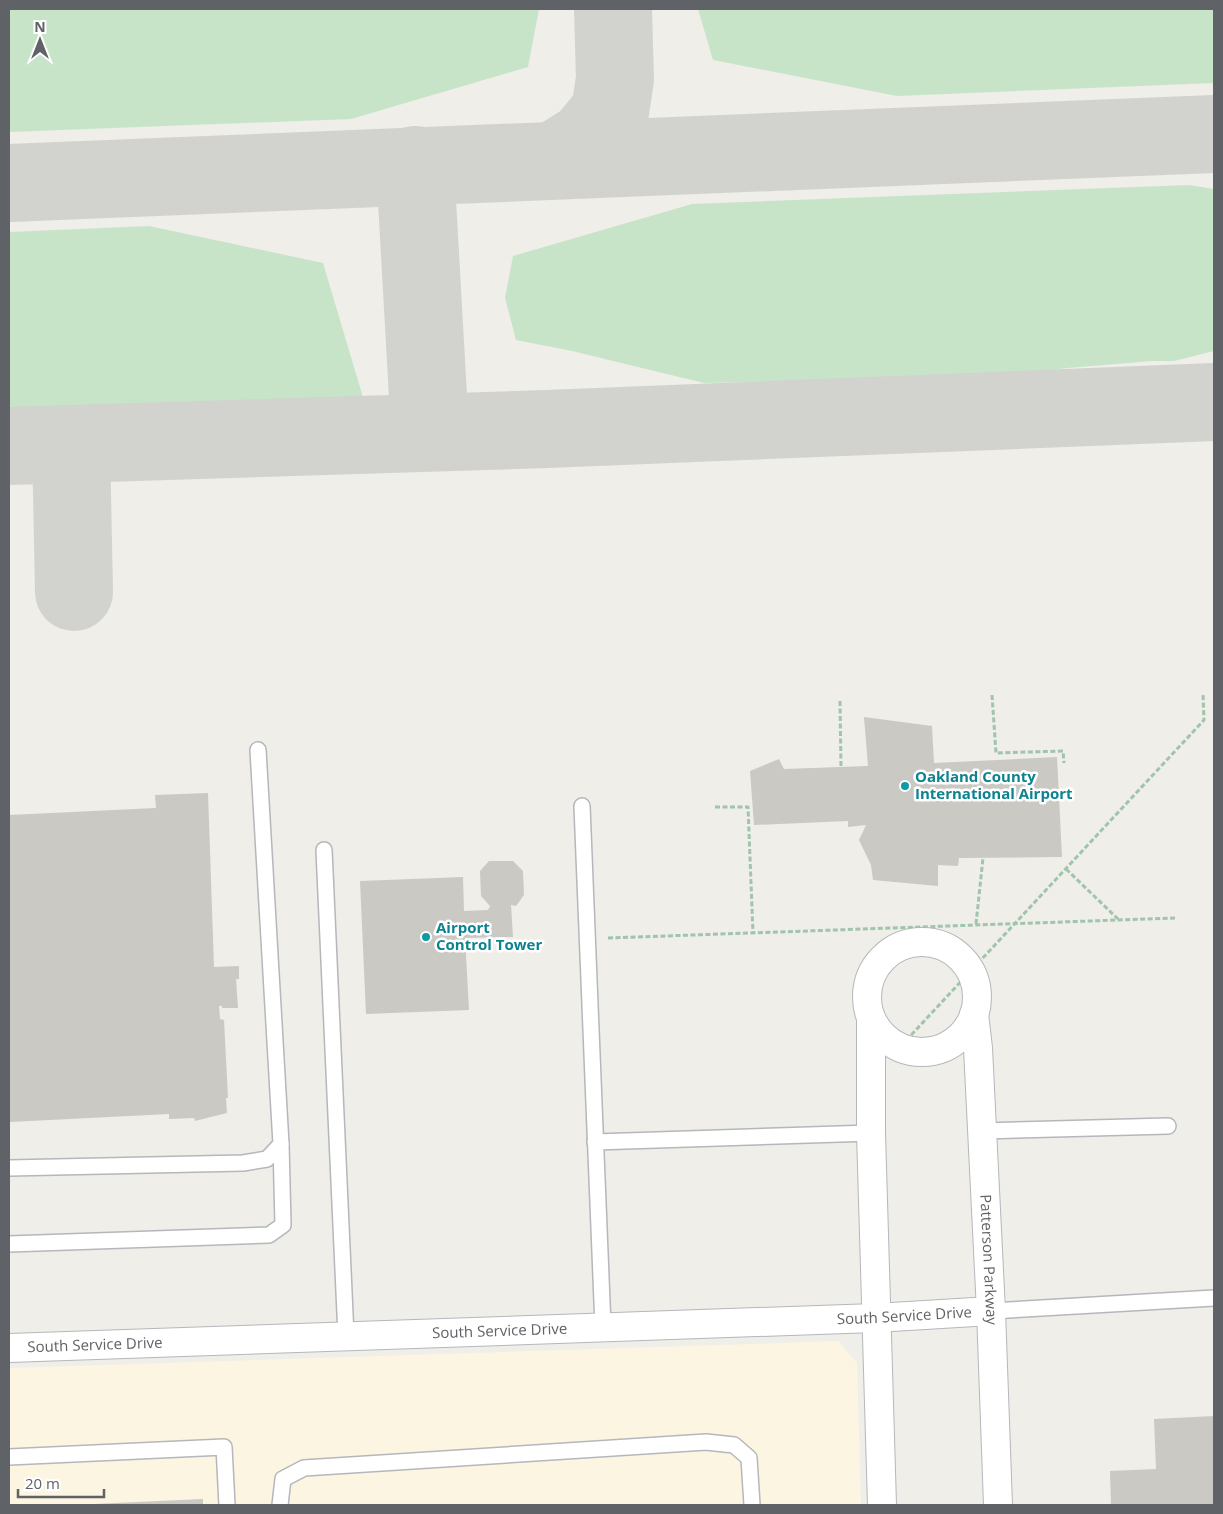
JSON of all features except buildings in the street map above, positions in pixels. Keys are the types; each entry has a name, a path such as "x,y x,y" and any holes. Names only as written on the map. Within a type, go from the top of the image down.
{"street":[{"path":"871,1019 887,1040 905,1050 926,1052 946,1047 963,1035 974,1014 978,997 975,977 964,960 948,947 928,941 908,942 890,951 875,966 867,984 867,1005 871,1019 871,1133 875,1318 882,1505"},
{"name":"Patterson Parkway","path":"974,1014 978,1048 991,1311 998,1505"},
{"name":"South Service Drive","path":"9,1348 875,1318 991,1311"}],"lane":[{"path":"9,1244 269,1235 283,1225 281,1144 258,750"},
{"path":"582,806 603,1327"},
{"path":"324,850 346,1336"},
{"path":"982,1131 1168,1126"},
{"path":"595,1142 871,1133"},
{"path":"9,1168 243,1162 266,1159 281,1144"},
{"path":"991,1311 1214,1298"},
{"path":"280,1505 283,1479 304,1468 706,1442 734,1445 749,1458 752,1505"},
{"path":"9,1457 224,1447 227,1505"}],"path":[{"path":"900,1047 1204,720 1203,694"},
{"path":"992,696 996,753 1063,751 1064,763"},
{"path":"840,701 841,767"},
{"path":"715,807 748,807 753,933"},
{"path":"976,925 983,858"},
{"path":"1066,869 1118,920"},
{"path":"607,938 1175,918"}],"shaded area":[{"path":"838,1341 857,1363 861,1505 9,1505 9,1368"}],"green space":[{"path":"9,9 539,9 528,67 351,119 9,132"},
{"path":"698,9 1214,9 1214,83 897,96 713,60"},
{"path":"1189,185 1214,189 1214,351 1174,361 1068,368 1008,375 704,383 572,351 516,340 505,298 513,256 692,204"},
{"path":"149,226 323,263 365,404 345,409 104,417 9,415 9,232"}],"taxiway":[{"path":"556,160 586,141 610,112 615,79 613,9"},
{"path":"9,183 1214,134"},
{"path":"415,165 430,432"},
{"path":"9,446 547,429 1214,402"},
{"path":"71,444 74,592"}],"place":[{"name":"Oakland County International Airport","path":"905,786"},
{"name":"Airport Control Tower","path":"426,937"}]}
